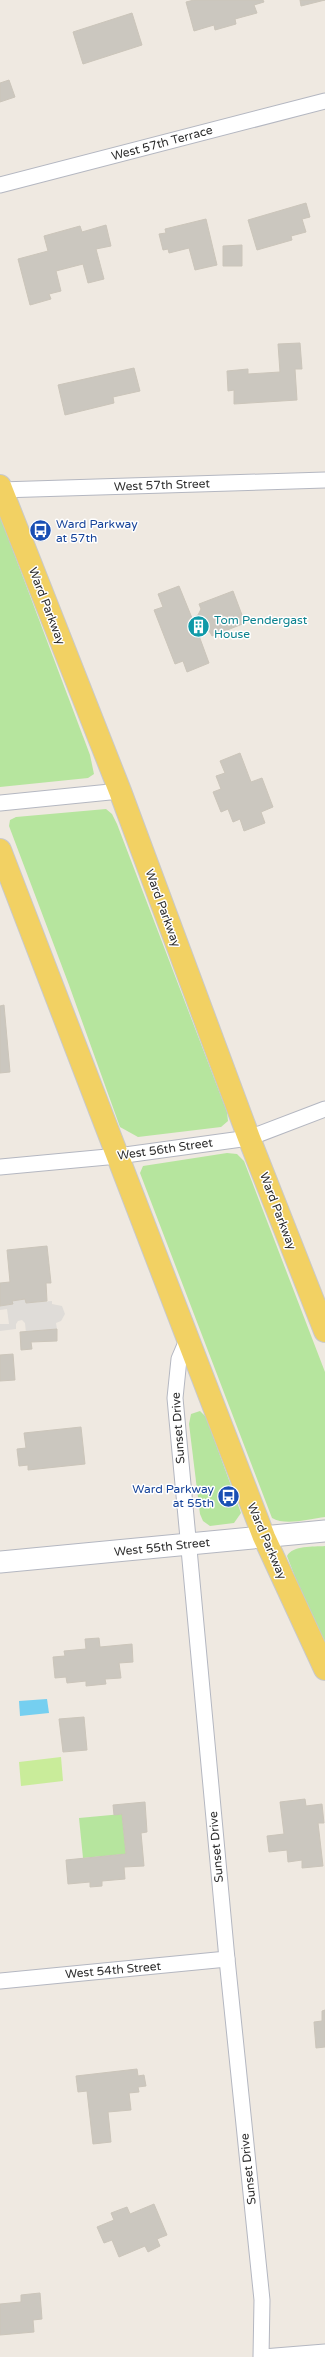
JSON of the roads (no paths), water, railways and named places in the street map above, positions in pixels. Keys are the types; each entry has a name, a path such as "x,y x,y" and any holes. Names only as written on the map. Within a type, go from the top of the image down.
{"main road":[{"name":"Ward Parkway","path":"0,488 120,791 249,1138 325,1332"},
{"name":"Ward Parkway","path":"0,850 264,1537 325,1669"},
{"name":"West 55th Street","path":"0,1562 325,1531"}],"street":[{"name":"West 57th Terrace","path":"0,185 325,101"},
{"name":"West 57th Street","path":"0,488 325,480"},
{"path":"0,803 120,791"},
{"name":"West 56th Street","path":"0,1167 118,1156 249,1138 325,1109"},
{"name":"Sunset Drive","path":"188,1338 179,1359 175,1398 226,1959 262,2300 262,2357"},
{"name":"West 54th Street","path":"0,1981 226,1959"},
{"path":"262,2357 325,2352"}],"water":[{"path":"47,1699 49,1713 20,1716 19,1701"}],"place":[{"name":"Ward Parkway at 57th","path":"40,531"},
{"name":"Tom Pendergast House","path":"198,627"},
{"name":"Ward Parkway at 55th","path":"229,1496"}]}
